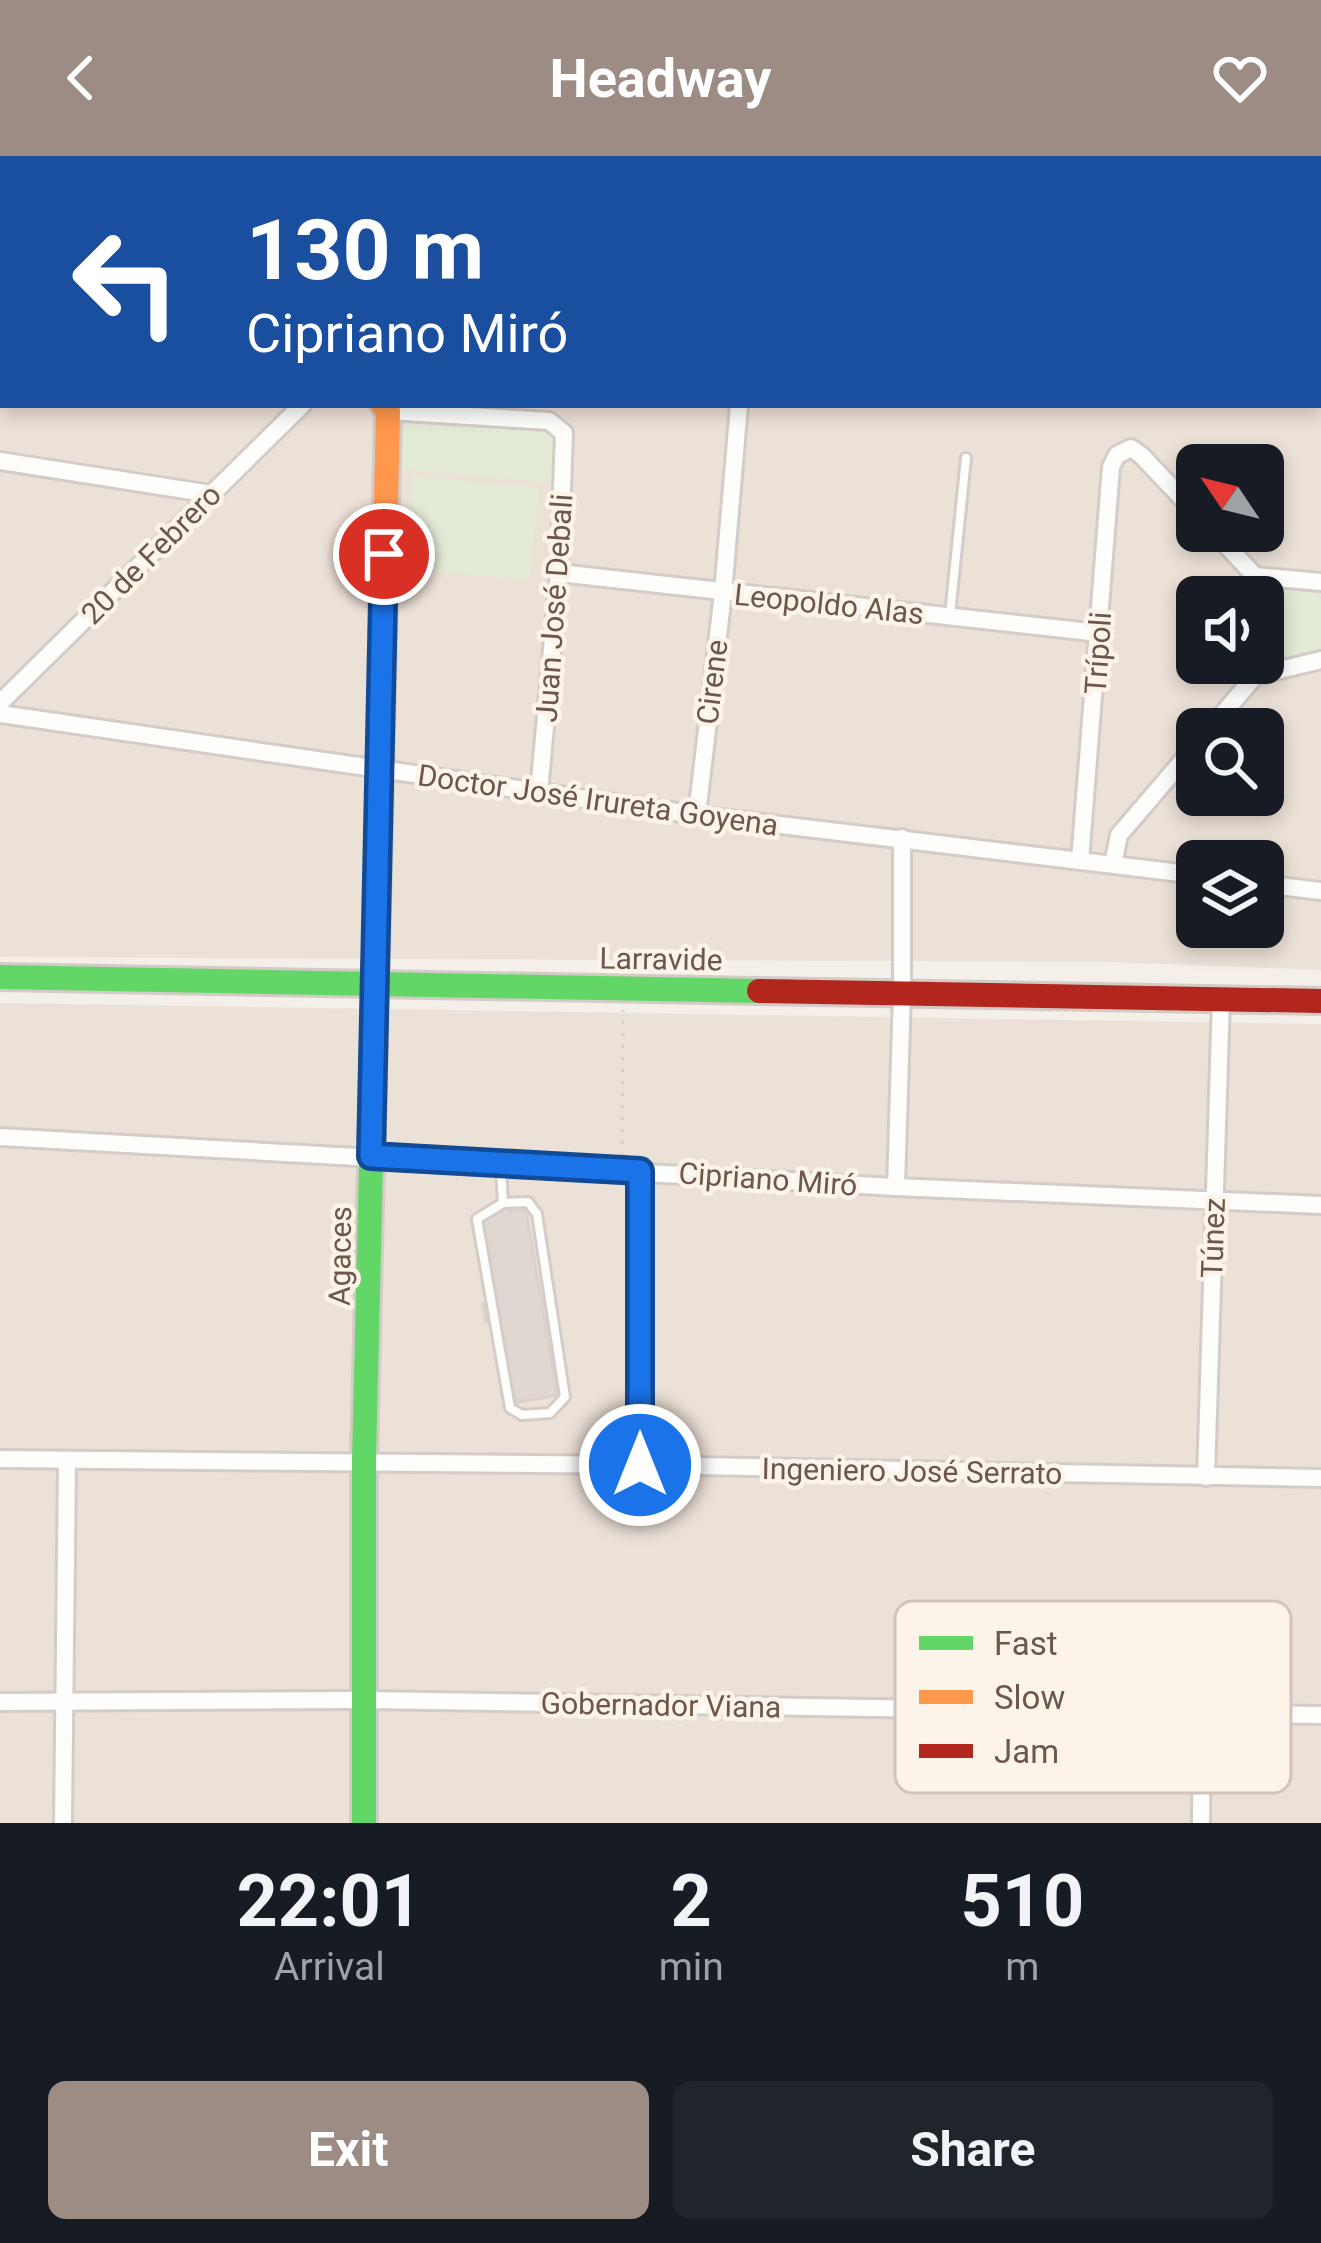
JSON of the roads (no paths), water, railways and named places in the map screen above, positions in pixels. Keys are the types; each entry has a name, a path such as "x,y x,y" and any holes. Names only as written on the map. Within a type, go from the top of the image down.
{"street":[{"name":"Juan José Debali","path":"386,408 549,421 564,433 560,573 539,792"},
{"name":"Agaces","path":"364,1823 364,1462 386,408"},
{"name":"Cirene","path":"697,815 739,408"},
{"name":"20 de Febrero","path":"0,703 211,494 286,412"},
{"name":"Trípoli","path":"1080,861 1111,467 1124,448 1141,455 1176,492"},
{"path":"0,461 211,494"},
{"path":"1230,552 1249,576"},
{"name":"Leopoldo Alas","path":"560,573 1099,633"},
{"path":"1284,584 1321,582"},
{"path":"1284,665 1321,660"},
{"path":"1226,708 1245,684"},
{"name":"Doctor José Irureta Goyena","path":"0,714 697,815 1176,872"},
{"path":"1113,864 1119,835 1176,768"},
{"path":"896,1187 902,838"},
{"path":"1284,887 1321,891"},
{"name":"Larravide","path":"0,977 1321,1001"},
{"name":"Túnez","path":"1206,1477 1221,998"},
{"name":"Cipriano Miró","path":"0,1137 896,1187 1321,1205"},
{"path":"631,1170 640,1465"},
{"name":"Ingeniero José Serrato","path":"0,1459 1321,1478"},
{"path":"63,1823 67,1460"},
{"name":"Gobernador Viana","path":"0,1702 366,1700 895,1709"},
{"name":"Gobernador Viana","path":"1291,1715 1321,1715"},
{"path":"1201,1793 1201,1823"}],"lane":[{"path":"950,617 966,458"},
{"path":"501,1164 503,1203"},
{"path":"527,1202 537,1214 565,1396 550,1413 522,1415 510,1408 477,1219 503,1203 527,1202"}]}
